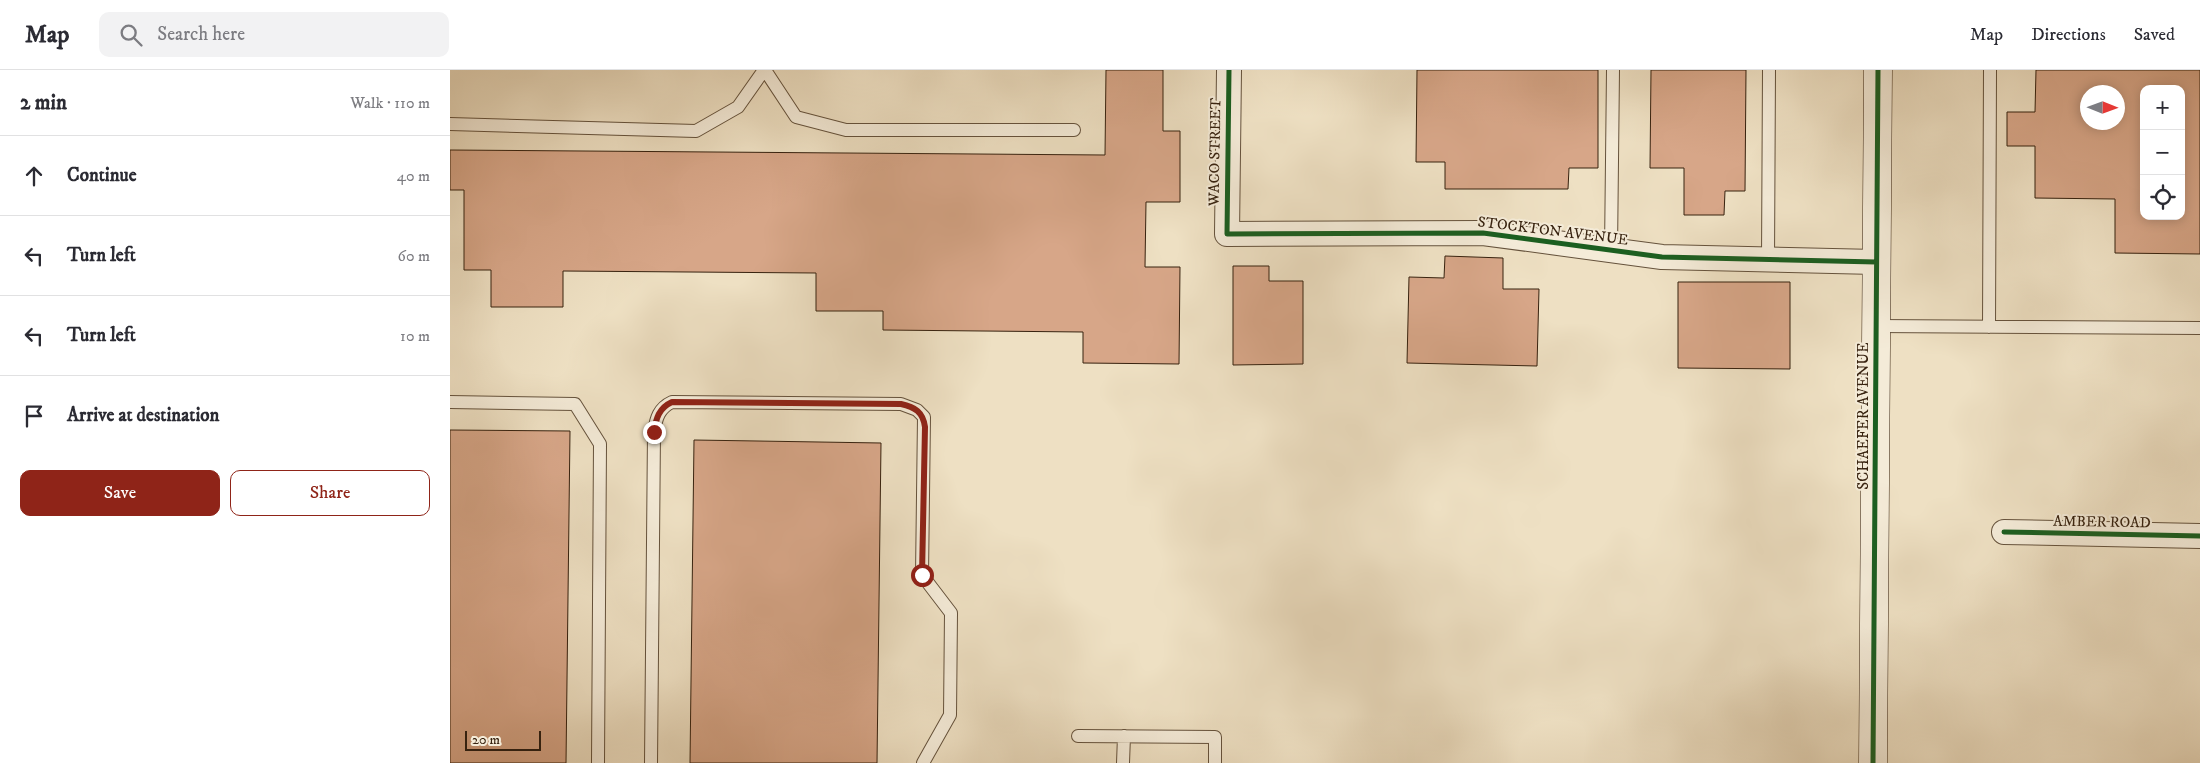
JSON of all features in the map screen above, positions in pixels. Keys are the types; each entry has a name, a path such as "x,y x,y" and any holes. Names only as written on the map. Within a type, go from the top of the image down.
{"street":[{"name":"WACO STREET","path":"1227,234 1229,70"},
{"name":"SCHAEFER AVENUE","path":"1873,763 1878,70"},
{"name":"STOCKTON AVENUE","path":"1227,234 1483,233 1662,257 1876,262"},
{"name":"AMBER ROAD","path":"2004,532 2200,536"}],"lane":[{"path":"450,124 696,131 738,107 765,70 796,117 846,130 1074,130"},
{"path":"1611,250 1613,70"},
{"path":"1768,259 1769,70"},
{"path":"1989,327 1990,70"},
{"path":"1876,326 2200,328"},
{"path":"450,402 575,404 600,444 598,763"},
{"path":"651,763 654,432 656,420 664,406 672,402 682,402 901,404 917,410 924,417 922,575 951,613 950,715 923,763"},
{"path":"1078,736 1215,737 1215,763"},
{"path":"1123,763 1124,736"}],"building":[{"path":"1106,70 1163,70 1163,131 1180,131 1180,202 1146,202 1145,267 1180,267 1179,364 1083,363 1083,332 883,330 883,311 816,311 816,273 563,271 563,307 491,307 491,270 464,270 464,190 450,190 450,150 1105,155"},
{"path":"1417,70 1598,70 1598,168 1569,168 1568,189 1445,189 1445,162 1416,162"},
{"path":"1651,70 1746,70 1745,191 1725,191 1724,215 1684,215 1684,168 1650,168"},
{"path":"2036,70 2200,70 2200,254 2115,253 2115,199 2035,198 2035,146 2007,146 2007,112 2035,112"},
{"path":"1445,256 1503,258 1503,289 1539,289 1537,366 1407,363 1409,277 1444,278"},
{"path":"1233,266 1269,266 1269,281 1303,281 1303,364 1233,365"},
{"path":"1678,282 1790,282 1790,369 1678,368"},
{"path":"450,430 570,431 566,763 450,763"},
{"path":"694,440 881,443 877,763 690,763"}],"cycle path":[{"path":"1229,70 1227,234 1483,233 1662,257 1876,262"},
{"path":"1873,763 1878,70"},
{"path":"2004,532 2200,536"}],"route":[{"path":"654,432 656,420 660,412 664,406 672,402 901,404 910,406 924,417 925,427 922,575"}]}
